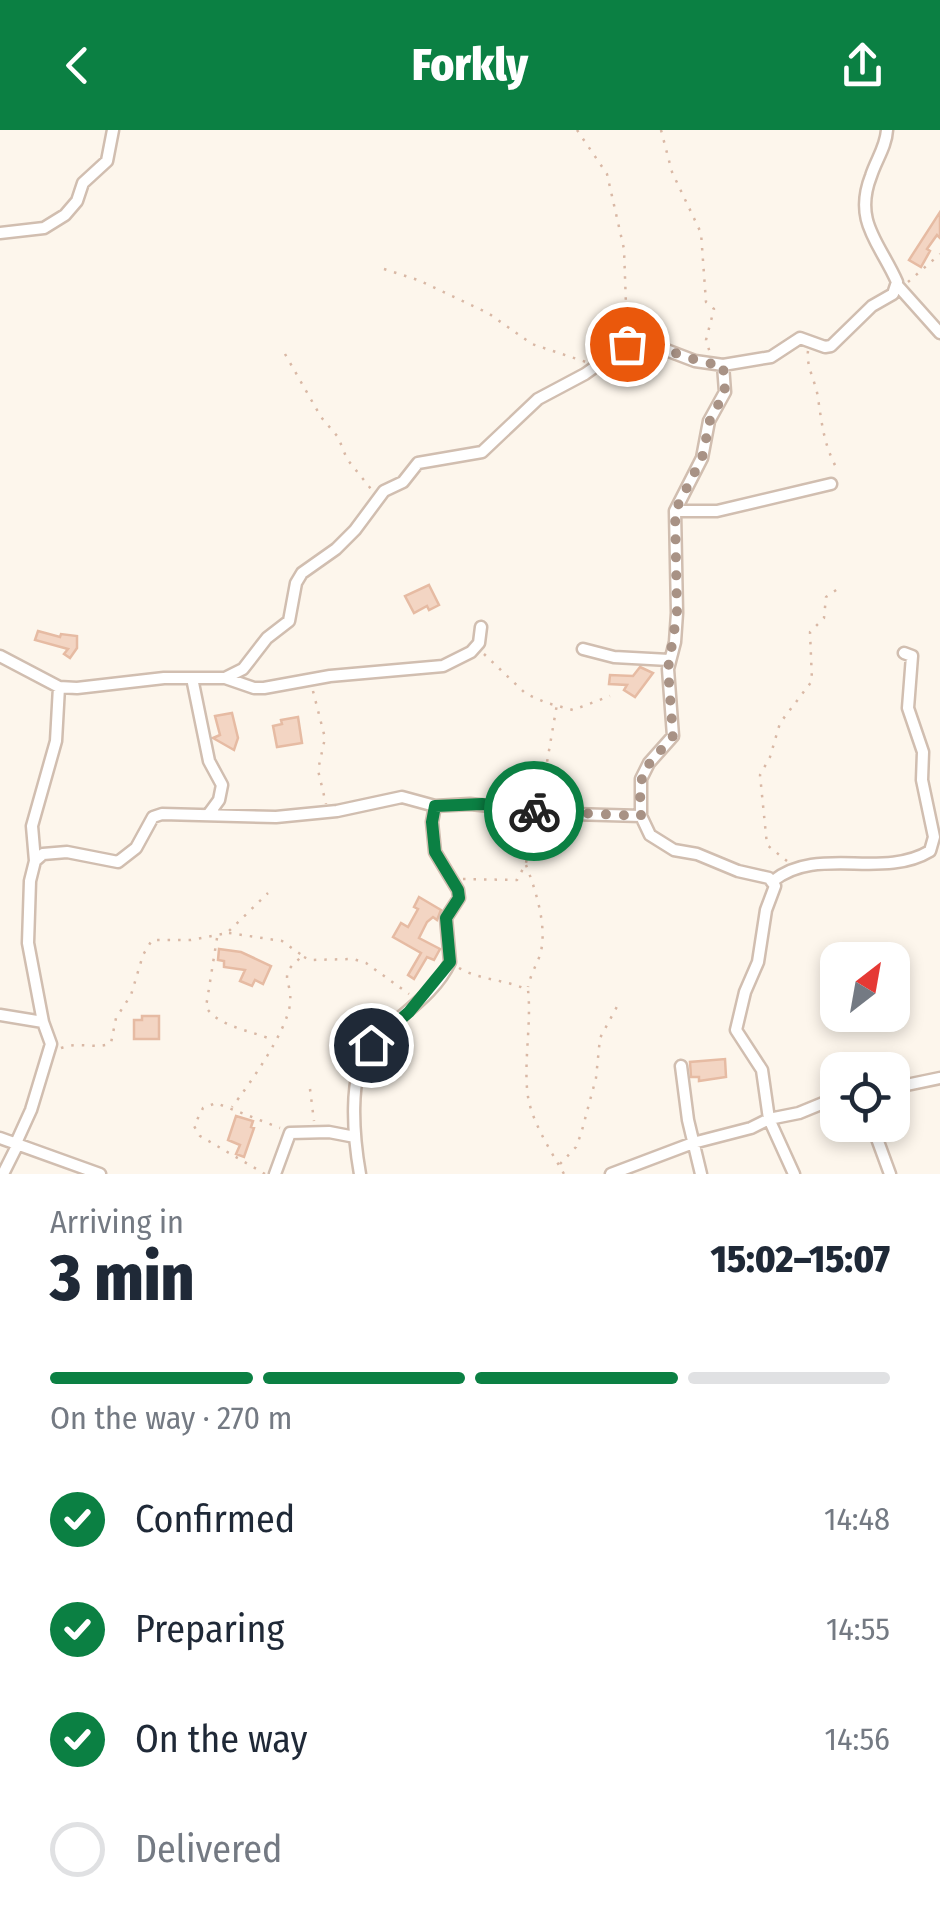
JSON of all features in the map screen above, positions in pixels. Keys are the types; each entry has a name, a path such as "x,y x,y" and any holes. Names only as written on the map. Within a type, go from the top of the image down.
{"street":[{"path":"0,233 44,228 65,216 83,183 107,161 114,130"},
{"path":"887,130 869,179 865,215 868,229 897,284 940,334"},
{"path":"226,678 244,669 266,638 289,621 294,591 302,573 336,550 378,498 403,482 418,463 482,452 538,399 627,344 652,345 695,361 719,365 771,357 800,338 831,346 872,306 893,294 897,284"},
{"path":"719,365 725,392 710,420 702,458 675,511 677,613 669,660 673,736 643,771 641,816 650,835 674,850 697,854 773,882"},
{"path":"675,511 717,511 830,484"},
{"path":"0,656 59,687 226,678 254,688 443,666 459,660 479,644 481,627"},
{"path":"582,650 614,657 669,660"},
{"path":"773,882 797,866 906,859 926,854 934,844 922,780 923,752 908,708 912,656 904,654"},
{"path":"192,678 210,762 222,785 219,800 208,814"},
{"path":"3,1174 32,1110 50,1049 28,943 30,881 35,861 32,826 56,740 59,687"},
{"path":"35,861 43,854 67,852 118,862 136,848 152,817 173,812 276,817 328,812 402,797 435,806 482,804 641,816"},
{"path":"360,1174 355,1137 356,1076 363,1056 421,999 448,968 451,958 446,918 459,898 435,852 435,806"},
{"path":"773,882 758,962 744,992 736,1030 762,1070 769,1119 794,1174"},
{"path":"0,1014 43,1022"},
{"path":"680,1066 701,1174"},
{"path":"910,1084 940,1078"},
{"path":"611,1174 693,1143 820,1105"},
{"path":"275,1174 290,1133 355,1137"},
{"path":"0,1138 100,1174"},
{"path":"878,1142 890,1174"}],"path":[{"path":"577,130 607,174 624,249 627,344"},
{"path":"661,130 672,172 701,232 706,302 714,308 706,340 719,365"},
{"path":"897,284 910,282 940,254"},
{"path":"384,269 418,280 488,313 532,344 597,366"},
{"path":"816,344 807,352 807,361 818,398 824,442 837,470"},
{"path":"284,354 321,417 338,436 351,465 378,498"},
{"path":"797,866 768,849 760,774 770,757 780,723 812,681 810,632 824,618 826,597 842,586"},
{"path":"479,644 483,653 526,694 547,703 573,710 610,696"},
{"path":"310,680 326,738 318,770 328,812"},
{"path":"452,879 517,880 526,864 557,704"},
{"path":"526,864 538,901 542,938 528,990 529,1105 542,1138 564,1174"},
{"path":"50,1049 73,1043 111,1043 116,1018 132,995 152,940 217,937 228,932 268,893"},
{"path":"228,932 282,941 310,960 353,959 366,963 391,984 421,999"},
{"path":"217,937 208,1013 274,1040"},
{"path":"232,1107 260,1068 290,1008 287,972 303,956"},
{"path":"448,968 460,968 478,979 499,980 528,990"},
{"path":"559,1165 576,1147 581,1134 596,1078 600,1038 620,1001"},
{"path":"310,1088 316,1132"},
{"path":"265,1174 195,1130 208,1104 232,1107 290,1133"}],"building":[{"path":"940,212 940,238 937,235 927,249 930,251 921,267 909,260"},
{"path":"429,585 439,605 414,613 405,596"},
{"path":"38,631 60,637 77,636 77,648 70,658 64,654 68,649 35,640"},
{"path":"640,667 653,673 635,697 624,690 627,685 609,684 610,675 633,676"},
{"path":"232,713 238,738 234,750 213,738 220,735 215,716"},
{"path":"298,717 302,743 277,747 273,726"},
{"path":"419,897 441,910 437,920 433,917 427,922 419,938 440,949 434,960 427,957 414,979 408,975 421,953 393,937 401,923 408,927 418,909 414,907"},
{"path":"219,949 241,952 271,966 263,984 255,980 252,986 240,981 245,970 224,967 224,961 218,960"},
{"path":"142,1016 159,1016 159,1039 134,1039 134,1020 142,1020"},
{"path":"725,1059 726,1077 699,1081 699,1077 691,1077 690,1062"},
{"path":"236,1116 253,1121 244,1157 236,1154 240,1145 228,1140"}],"way so far":[{"path":"534,811 641,816 643,771 673,736 668,669 677,613 675,511 702,458 714,408 727,386 723,365 695,361 652,345 627,344"}],"route":[{"path":"371,1045 409,1012 450,962 446,918 459,898 435,852 435,806 482,804 534,811"}]}
